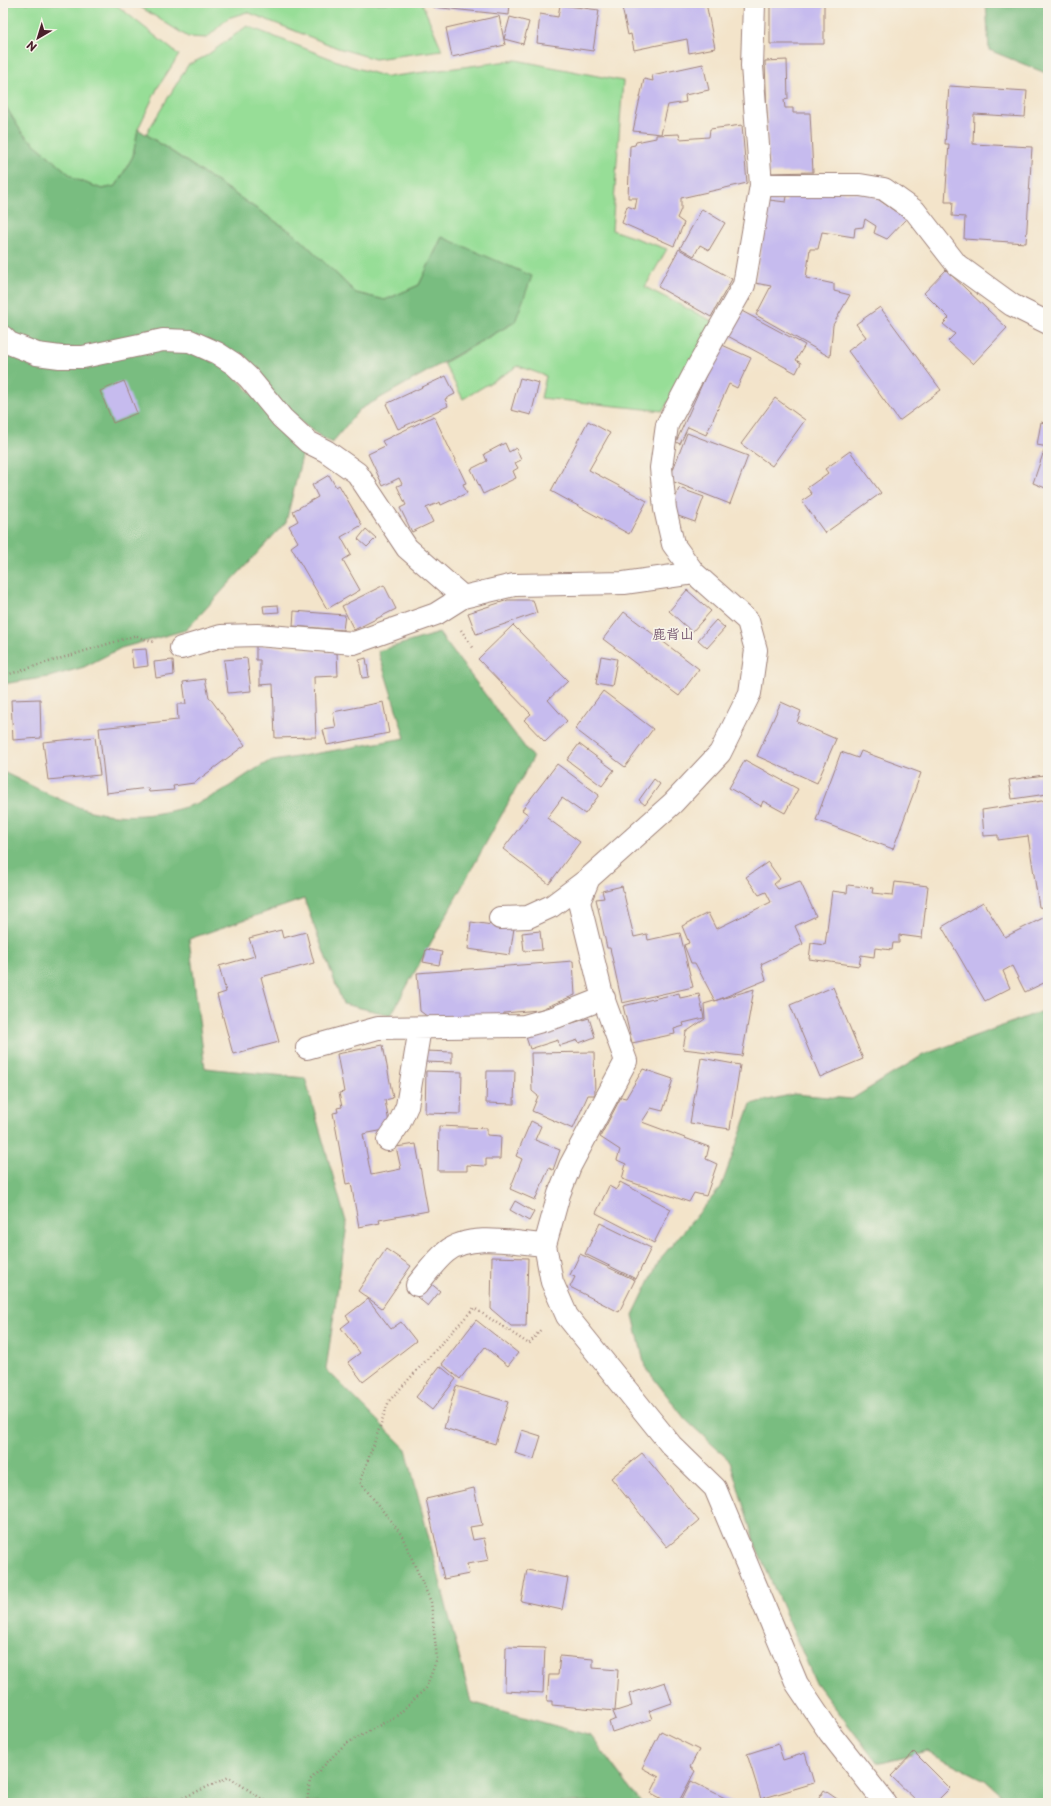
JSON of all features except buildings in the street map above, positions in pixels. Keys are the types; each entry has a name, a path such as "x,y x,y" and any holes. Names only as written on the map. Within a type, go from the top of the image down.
{"street":[{"path":"500,918 528,917 552,906 589,878 673,803 720,753 750,693 756,650 748,621 694,573 673,544 665,509 661,468 667,425 744,285 761,185 752,66 754,3"},
{"path":"761,185 860,185 884,189 915,211 956,265 1012,305 1048,323"},
{"path":"3,336 9,343 37,354 60,357 83,357 163,340 190,341 217,353 234,364 249,378 282,418 308,442 326,451 357,473 407,548 463,597"},
{"path":"181,648 220,636 256,635 354,644 436,614 463,597 514,585 624,583 694,573"},
{"path":"589,878 579,902 604,998 626,1061 570,1166 559,1194 545,1245 552,1282 567,1316 671,1445 716,1488 797,1684 830,1733 885,1803"},
{"path":"307,1048 378,1028 524,1026 556,1018 604,998"},
{"path":"388,1140 399,1124 407,1106 420,1028"},
{"path":"417,1284 446,1252 463,1242 489,1241 545,1245"}],"path":[{"path":"3,676 134,636 181,648"},
{"path":"308,1803 310,1780 344,1745 398,1715 426,1688 437,1659 431,1602 401,1534 360,1482 388,1401 474,1308 529,1344 562,1304"},
{"path":"172,1803 228,1777 268,1803"}],"green space":[{"path":"3,3 114,3 179,55 158,87 138,129 133,156 116,186 102,189 75,179 22,133 3,102"},
{"path":"134,3 422,3 442,50 375,59 338,48 247,12 228,18 207,38 188,37"},
{"path":"986,3 1048,3 1048,74 989,50"},
{"path":"247,26 350,66 387,77 516,60 623,81 612,230 667,249 645,287 714,322 663,411 541,398 546,376 518,366 463,399 444,363 515,322 442,237 419,285 385,300 356,293 297,236 146,134 188,65 206,56"},
{"path":"3,102 22,133 75,179 102,189 116,186 133,156 138,129 297,236 356,293 385,300 419,285 442,237 532,276 515,322 359,410 332,443 317,434 289,411 261,385 223,345 89,350 43,347 15,336 3,323"},
{"path":"3,348 186,348 230,371 304,448 286,522 186,630 121,648 84,667 49,677 3,684"},
{"path":"439,633 533,758 391,1015 343,1004 304,899 189,939 205,1068 305,1078 347,1225 326,1369 406,1449 471,1702 591,1736 641,1803 3,1803 3,772 81,808 110,815 141,815 171,811 200,802 218,793 268,762 405,738 378,651"},
{"path":"1048,1009 1048,1803 1006,1803 1006,1799 985,1780 927,1751 877,1763 815,1681 755,1544 730,1461 685,1419 645,1367 633,1315 660,1259 721,1187 751,1104 794,1094 852,1099 923,1055"}],"district":[{"name":"鹿背山","path":"673,634"}]}
